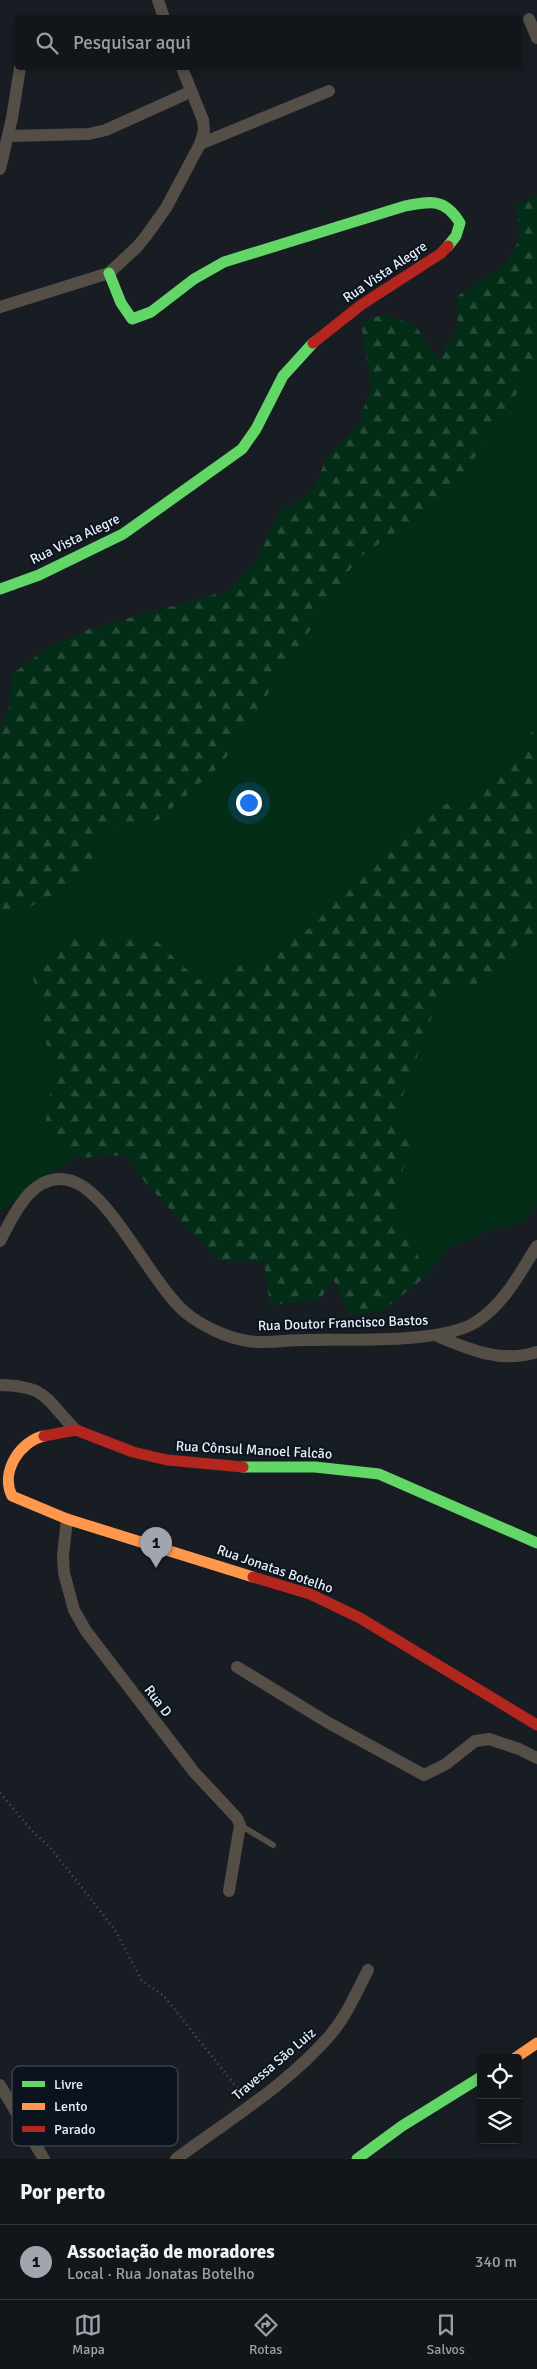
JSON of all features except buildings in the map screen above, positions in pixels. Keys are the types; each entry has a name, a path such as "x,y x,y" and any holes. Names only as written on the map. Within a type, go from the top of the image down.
{"street":[{"path":"158,0 163,15"},
{"path":"529,19 537,38"},
{"path":"0,169 20,70"},
{"path":"0,307 109,273 138,247 166,208 200,144 204,131 203,120 183,70"},
{"path":"200,144 329,91"},
{"path":"8,136 89,134 106,130 190,92"},
{"name":"Rua Vista Alegre","path":"0,589 40,575 123,534 242,449 258,430 275,388 290,367 312,344 356,308 440,254 452,243 459,232 460,223 450,208 438,202 431,200 405,206 218,264 201,274 163,305 142,318 132,319 127,314 120,303 109,273"},
{"name":"Rua Doutor Francisco Bastos","path":"0,1241 25,1198 45,1182 56,1179 67,1180 84,1186 108,1209 166,1292 186,1313 217,1331 248,1341 380,1339 435,1335 475,1323 495,1308 537,1246"},
{"path":"435,1335 478,1353 511,1356 537,1352"},
{"path":"0,1385 33,1388 43,1394 76,1430"},
{"path":"67,1519 12,1496 7,1491 4,1476 6,1464 12,1454 31,1439 76,1430"},
{"name":"Rua Cônsul Manoel Falcão","path":"76,1430 133,1452 167,1460 242,1467 315,1467 379,1474 537,1543"},
{"name":"Rua Jonatas Botelho","path":"67,1519 287,1586 330,1603 392,1637 537,1724"},
{"name":"Rua D","path":"67,1519 63,1556 64,1573 74,1610 86,1631 153,1721 194,1772 237,1818 240,1825"},
{"path":"237,1667 326,1722 424,1775 446,1764 475,1741 489,1739 519,1749 537,1758"},
{"path":"229,1891 240,1825"},
{"name":"Travessa São Luiz","path":"176,2159 251,2105 304,2061 332,2032 368,1970"},
{"path":"521,2054 537,2043"},
{"path":"357,2159 378,2141 416,2115 477,2079"},
{"path":"0,2086 12,2106"},
{"path":"36,2146 44,2159"}],"lane":[{"path":"240,1825 273,1845"}],"path":[{"path":"0,1792 32,1831 50,1847 115,1930 142,1981 163,1995 251,2105"}],"green space":[{"path":"537,195 537,359 499,423 448,496 357,559 221,765 158,820 101,830 86,877 0,923 0,729 9,708 12,674 47,649 89,629 228,591 257,560 279,512 314,490 326,458 359,424 371,386 361,323 383,314 415,325 438,360 457,328 458,296 506,264 520,238 516,206"},
{"path":"537,359 537,725 488,784 409,822 353,871 315,925 261,958 198,980 150,935 33,977 53,1076 46,1120 77,1158 35,1181 3,1211 0,1210 0,923 86,877 101,830 158,820 295,651 357,559 448,496 499,423"},
{"path":"537,725 537,934 521,939 494,979 450,991 435,1008 393,1123 420,1137 404,1166 399,1184 400,1225 417,1253 425,1277 381,1312 349,1315 333,1278 320,1300 270,1305 264,1262 217,1260 145,1182 125,1155 77,1158 46,1120 53,1076 33,977 71,937 150,935 198,980 261,958 315,925 353,871 409,822 488,784"},
{"path":"537,934 537,1206 521,1223 495,1228 450,1247 425,1277 417,1253 400,1225 399,1184 404,1166 420,1137 393,1124 435,1008 450,991 494,979 521,939"}],"traffic: fast":[{"path":"109,273 121,303 132,319 151,312 194,279 224,262 405,206 437,203 449,209 460,223 456,236 448,246"},
{"path":"0,589 39,575 123,534 242,449 256,429 283,376 313,343"},
{"path":"243,1467 315,1467 379,1474 537,1543"},
{"path":"357,2159 402,2126 477,2079"}],"traffic: slow":[{"path":"44,1436 27,1444 14,1459 9,1477 9,1487 12,1496 67,1519 253,1577"},
{"path":"521,2054 537,2043"}],"traffic: jam":[{"path":"313,343 361,305 440,254 448,246"},
{"path":"44,1436 76,1430 133,1452 167,1460 243,1467"},
{"path":"253,1577 310,1594 360,1618 537,1725"}],"place":[{"name":"Associação de moradores","path":"156,1568"}]}
